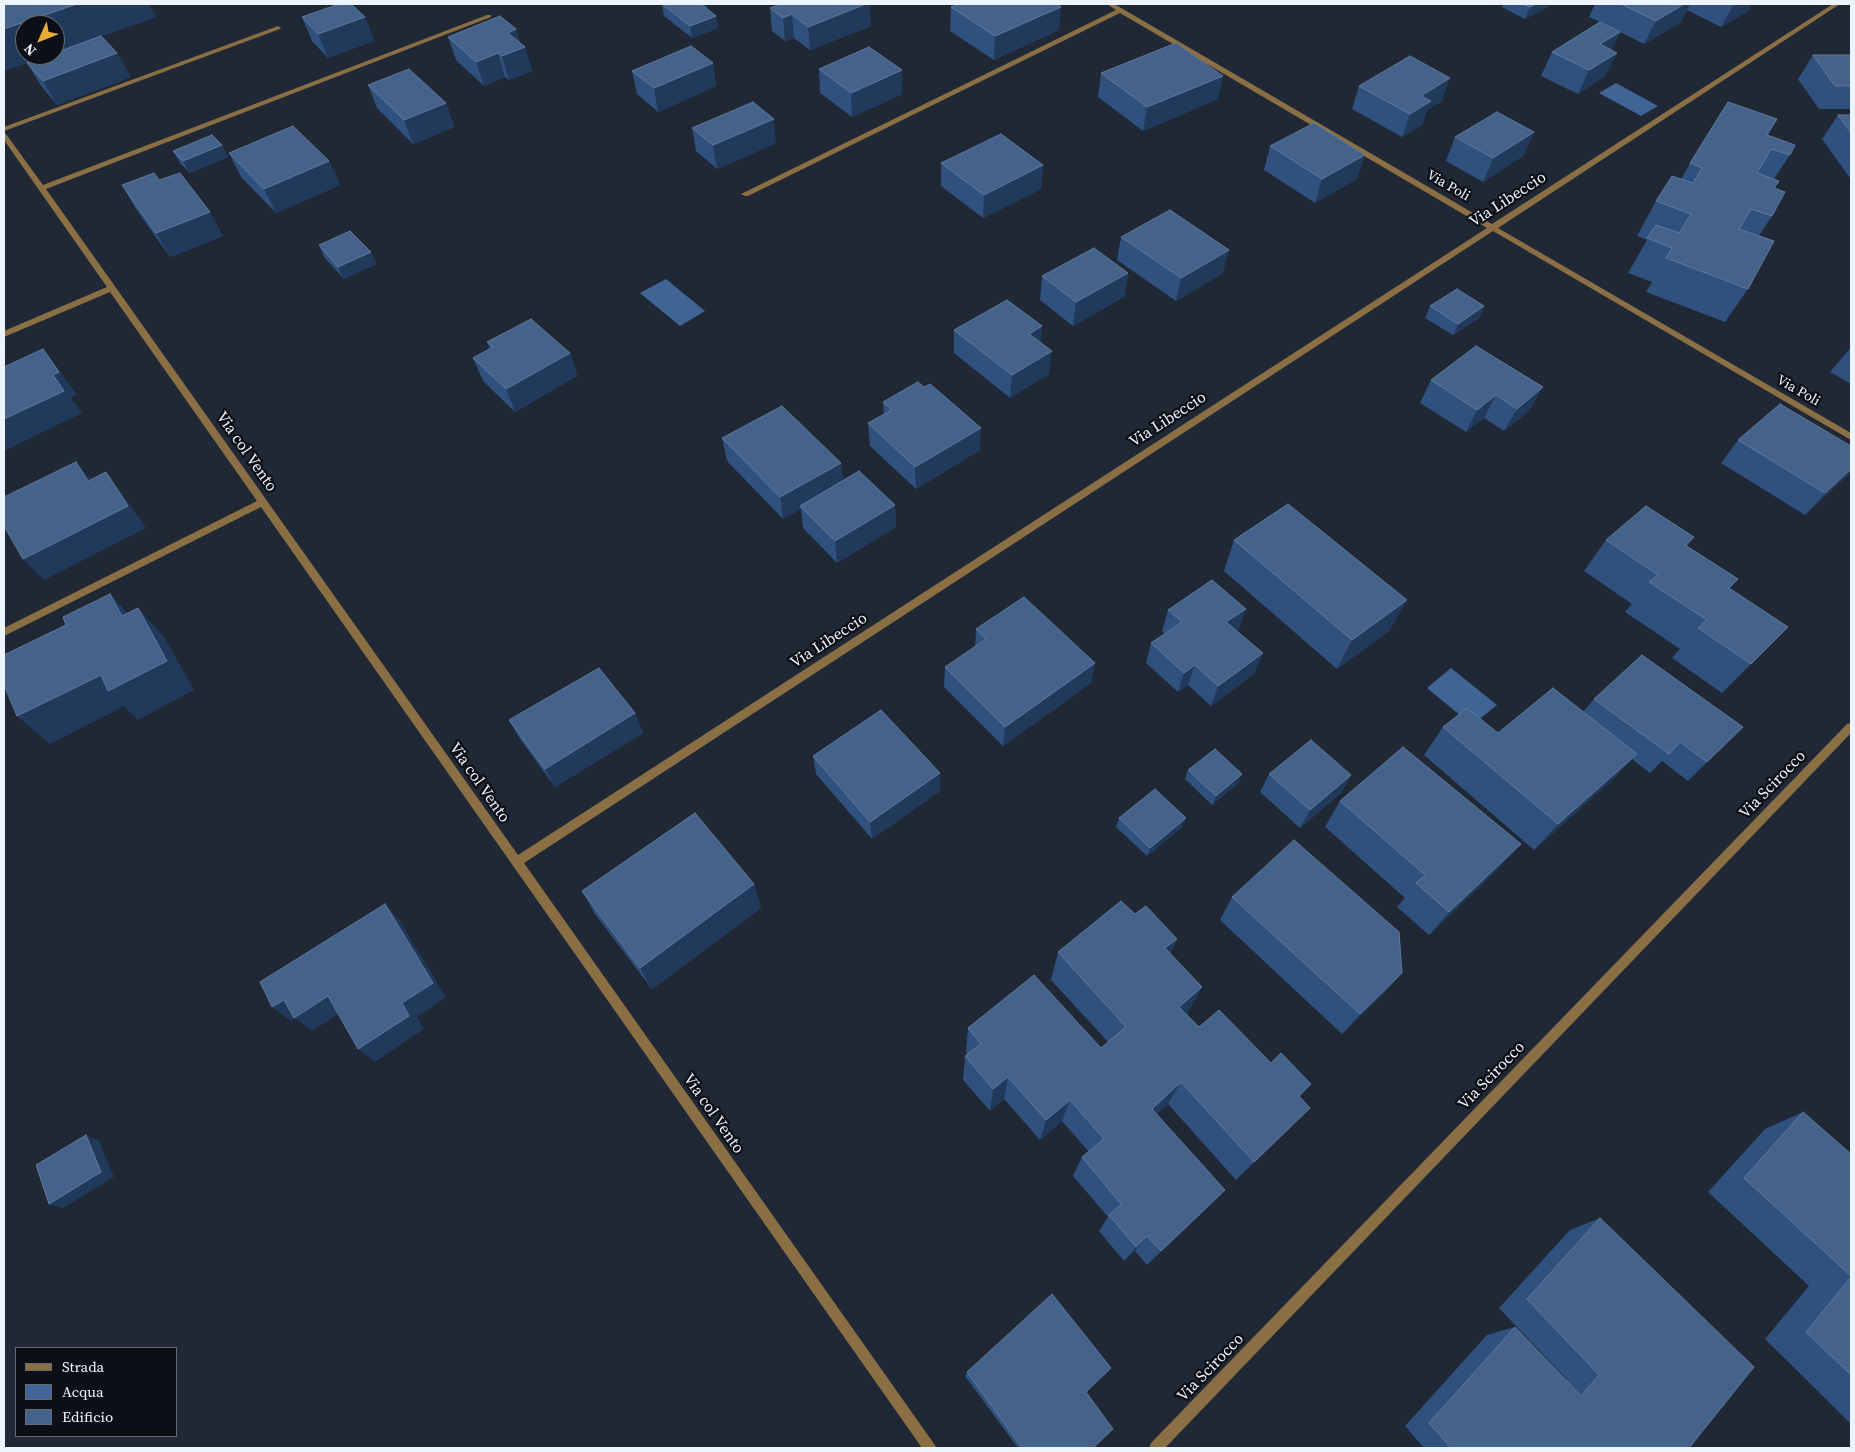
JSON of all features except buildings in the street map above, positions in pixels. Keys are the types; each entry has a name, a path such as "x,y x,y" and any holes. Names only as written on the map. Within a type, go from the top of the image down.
{"street":[{"name":"Via Poli","path":"1110,4 1851,437"},
{"name":"Via Libeccio","path":"516,862 1837,4"},
{"path":"745,194 1121,10"},
{"path":"42,188 488,16"},
{"path":"4,129 278,28"},
{"name":"Via col Vento","path":"6,141 42,188 930,1448"},
{"path":"4,334 112,288"},
{"path":"4,632 263,502"},
{"name":"Via Scirocco","path":"1156,1448 1851,727"}],"water":[{"path":"1616,83 1658,106 1641,116 1599,93"},
{"path":"666,279 705,311 680,326 640,293"},
{"path":"1451,668 1497,705 1472,725 1427,688"}]}
